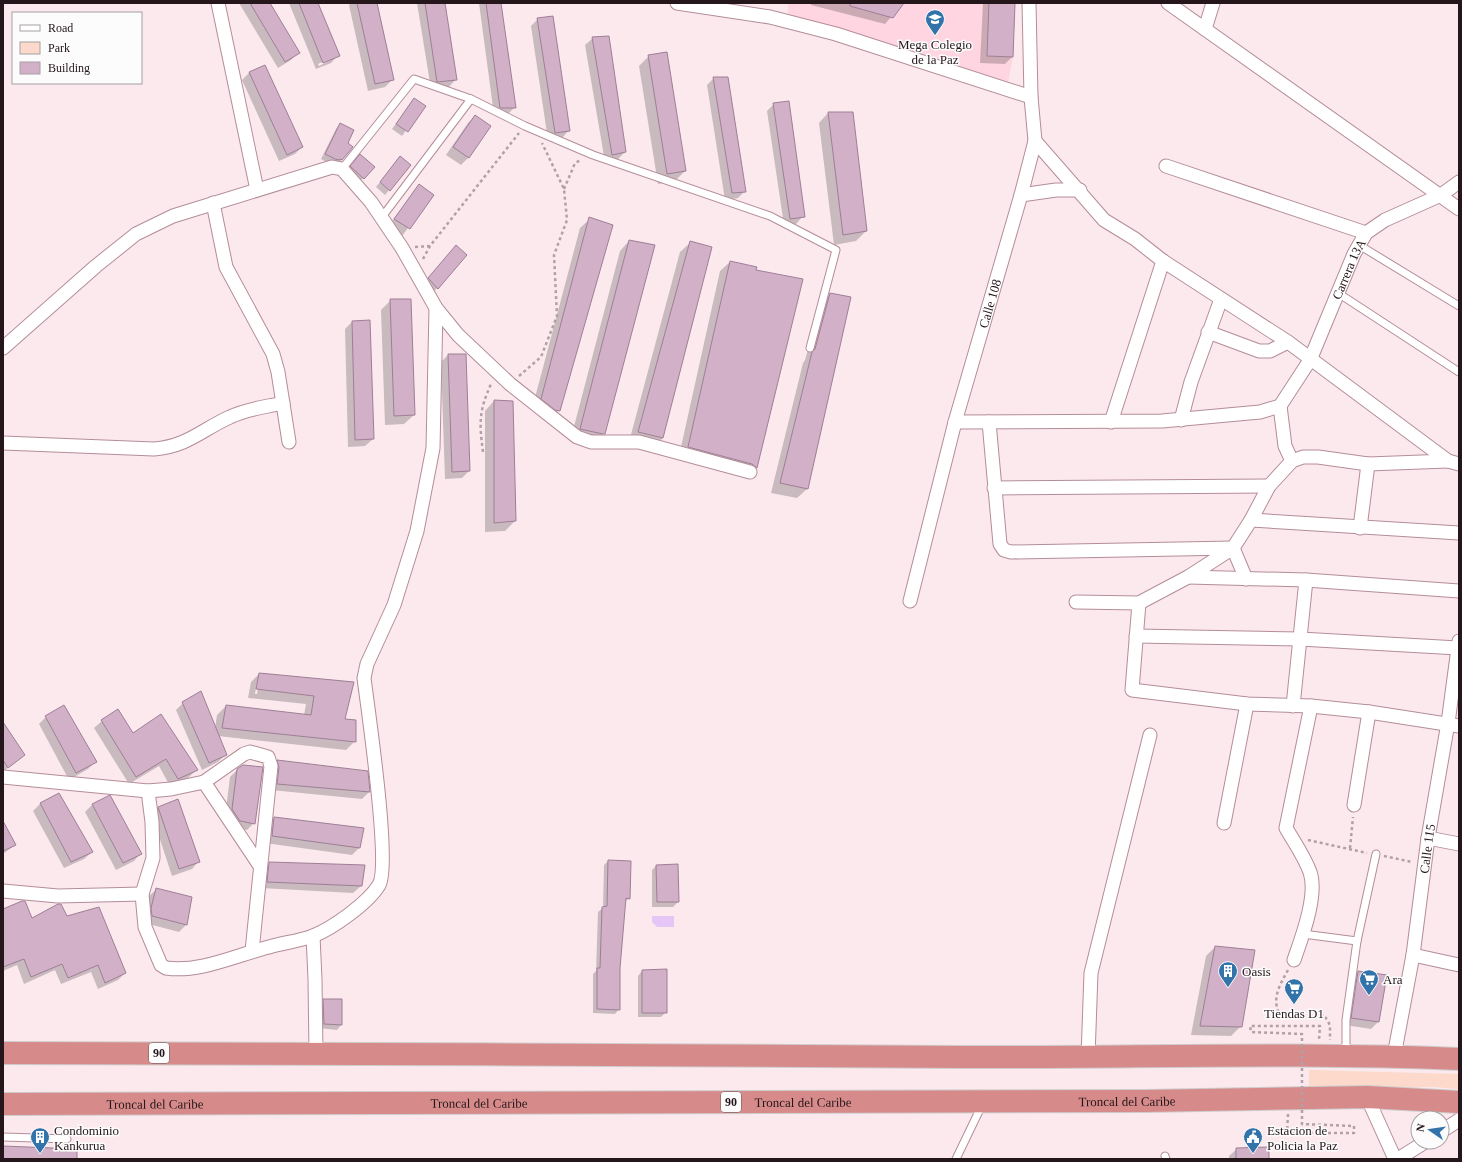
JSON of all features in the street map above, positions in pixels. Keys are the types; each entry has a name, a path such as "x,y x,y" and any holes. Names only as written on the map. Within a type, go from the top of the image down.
{"highway":[{"name":"90","path":"3,1053 1088,1057 1346,1055 1459,1059"},
{"name":"Troncal del Caribe","path":"3,1104 1144,1102 1367,1097 1459,1102"}],"street":[{"path":"218,3 257,190"},
{"path":"677,3 770,17 836,34 1031,97"},
{"name":"Calle 108","path":"910,601 955,422 1021,195 1035,140 1031,97 1029,3"},
{"path":"1168,3 1459,209"},
{"path":"1205,29 1213,3"},
{"path":"1035,140 1080,190 1092,209 1104,220 1135,239 1163,261 1288,342 1310,360 1454,462"},
{"path":"1166,166 1366,233"},
{"path":"3,348 96,266 136,234 173,216 332,167 342,169 371,202 419,277 436,308 458,335 497,373 577,437 591,442 639,442 750,472"},
{"name":"Carrera 13A","path":"1280,406 1310,360 1338,292 1366,233 1384,220 1441,195 1459,182"},
{"path":"1021,195 1056,190 1080,190"},
{"path":"213,203 226,267 273,354 289,442"},
{"path":"1111,422 1163,261"},
{"path":"1181,420 1191,382 1221,299"},
{"path":"148,791 153,858 142,894 145,927 161,965 166,968 201,966 252,951 313,936 334,924 370,897 380,883 382,857 376,772 364,678 367,664 394,605 417,531 433,448 436,308"},
{"path":"1208,332 1259,351 1270,351 1288,342"},
{"path":"3,443 154,449 170,448 185,443 241,412 283,403"},
{"path":"955,422 1111,422 1181,420 1260,412 1280,406 1285,446 1292,461"},
{"path":"990,422 994,488 1000,544 1004,550 1011,552 1233,548"},
{"path":"1076,602 1139,603 1188,577 1233,548 1251,520 1269,486 1292,461 1303,457 1318,457 1368,464 1454,462"},
{"path":"1360,528 1368,464"},
{"path":"994,488 1269,486"},
{"path":"1251,520 1459,533"},
{"path":"1233,548 1246,579"},
{"path":"1188,577 1306,580 1459,591"},
{"path":"1293,706 1306,580"},
{"path":"1139,603 1132,690 1247,704 1311,706 1369,712 1454,724"},
{"path":"1136,636 1459,645"},
{"name":"Calle 115","path":"1394,1056 1413,955 1428,838 1454,724 1459,645"},
{"path":"1224,823 1247,704"},
{"path":"1294,960 1303,934 1312,891 1310,873 1286,828 1311,706"},
{"path":"1354,805 1369,712"},
{"path":"1088,1057 1091,974 1150,735"},
{"path":"3,777 148,791 171,790 204,782 244,754 250,752 263,755 271,761 252,951"},
{"path":"204,782 260,866"},
{"path":"1428,838 1459,844"},
{"path":"3,891 58,896 142,894"},
{"path":"313,936 316,1053"},
{"path":"1413,955 1459,965"},
{"path":"1367,1097 1396,1159 1411,1150"},
{"path":"1450,1126 1459,1120"}],"lane":[{"path":"342,169 414,79 471,99 525,126 593,155 770,216 836,250 810,348"},
{"path":"382,217 471,99"},
{"path":"1359,245 1459,306"},
{"path":"1338,292 1459,372"},
{"path":"1346,1055 1346,1020 1357,941 1376,854"},
{"path":"1303,934 1357,941"},
{"path":"956,1159 984,1102"},
{"path":"3,1137 67,1139"}],"path":[{"path":"419,277 423,258 430,246 525,126"},
{"path":"510,384 541,357 557,316 554,255 567,220 564,189 536,130"},
{"path":"564,189 575,163 593,155"},
{"path":"483,452 479,423 481,408 497,373"},
{"path":"1350,848 1354,805"},
{"path":"1292,837 1425,864"},
{"path":"1294,960 1276,994 1275,1001 1279,1013 1282,1018 1288,1019 1324,1015 1330,1025 1330,1040"},
{"path":"1288,1114 1287,1133 1354,1133 1354,1126 1302,1124 1302,1034 1251,1032 1250,1026 1320,1026 1319,1040"}],"shaded area":[{"name":"Mega Colegio de la Paz","path":"788,3 1015,3 1013,57 1008,83 788,15"},
{"path":"652,916 674,916 674,927 657,927 652,922"}],"green space":[{"path":"1309,1070 1459,1074 1459,1089 1433,1087 1309,1089"}],"building":[{"path":"250,3 270,3 300,53 285,62"},
{"path":"299,3 318,3 340,56 323,63"},
{"path":"357,3 377,3 394,80 375,84"},
{"path":"425,3 445,3 457,80 437,82"},
{"path":"486,3 501,3 516,108 500,108"},
{"path":"850,3 904,3 893,18 850,6"},
{"path":"989,3 1015,3 1013,57 987,56"},
{"path":"553,16 570,131 555,133 537,18"},
{"path":"609,36 626,152 612,155 592,37"},
{"path":"667,52 686,171 667,174 648,55"},
{"path":"265,65 303,147 287,155 249,72"},
{"path":"713,77 728,77 746,192 732,193"},
{"path":"414,98 426,106 408,132 396,124"},
{"path":"789,101 805,217 790,219 773,103"},
{"path":"828,112 853,112 867,231 843,235"},
{"path":"475,115 491,126 469,158 453,147"},
{"path":"340,123 354,130 348,143 353,147 342,160 335,159 325,154"},
{"path":"360,154 375,167 364,179 350,166"},
{"path":"400,156 411,165 390,191 380,182"},
{"path":"419,184 434,195 410,229 394,219"},
{"path":"589,217 613,225 560,411 555,410 541,399"},
{"path":"629,240 655,245 605,434 603,434 580,429"},
{"path":"690,241 712,247 663,438 638,432"},
{"path":"456,245 467,255 438,289 428,278"},
{"path":"730,261 757,267 756,270 803,279 757,468 752,464 688,447"},
{"path":"830,293 851,297 808,489 780,483 812,352 815,349"},
{"path":"390,299 411,299 415,415 394,416"},
{"path":"370,320 374,439 355,440 352,321"},
{"path":"448,354 466,354 470,471 452,472"},
{"path":"494,400 513,401 516,521 494,523"},
{"path":"259,673 354,682 345,719 356,720 356,742 222,728 226,705 311,715 314,696 256,689"},
{"path":"201,691 227,755 209,763 182,702"},
{"path":"64,705 97,762 76,773 45,716"},
{"path":"118,709 133,733 161,714 198,770 178,779 166,759 136,777 101,720"},
{"path":"3,722 25,755 8,768 3,760"},
{"path":"277,760 368,771 370,792 277,784 279,767"},
{"path":"243,765 263,767 255,824 240,821 232,809 237,769"},
{"path":"59,793 93,852 71,862 40,803"},
{"path":"110,795 142,854 123,863 92,804"},
{"path":"178,799 200,862 179,869 158,807"},
{"path":"274,817 364,828 360,848 272,836"},
{"path":"3,821 16,845 3,851"},
{"path":"608,860 631,861 630,899 626,898 620,968 620,1010 597,1009 597,968 600,968 602,907 607,906"},
{"path":"269,862 365,865 362,886 267,882"},
{"path":"678,864 679,902 657,902 656,865"},
{"path":"156,888 192,897 187,925 152,916 151,908"},
{"path":"25,901 32,918 58,904 61,904 67,916 99,907 126,973 105,983 98,965 68,978 62,964 31,977 24,959 3,967 3,909"},
{"name":"Oasis","path":"1215,946 1255,950 1242,1027 1200,1026"},
{"path":"667,969 667,1013 642,1013 642,970"},
{"name":"Ara","path":"1358,971 1387,975 1379,1022 1351,1018"},
{"path":"323,999 342,999 342,1025 324,1024"},
{"name":"Condominio Kankurua","path":"3,1146 77,1149 77,1159 3,1159"},
{"name":"Estacion de Policia la Paz","path":"1269,1147 1269,1159 1236,1159 1236,1148"}],"place":[{"name":"Mega Colegio de la Paz","path":"935,36"},
{"name":"Oasis","path":"1228,988"},
{"name":"Ara","path":"1369,996"},
{"name":"Tiendas D1","path":"1294,1005"},
{"name":"Condominio Kankurua","path":"40,1154"},
{"name":"Estacion de Policia la Paz","path":"1253,1154"}]}
